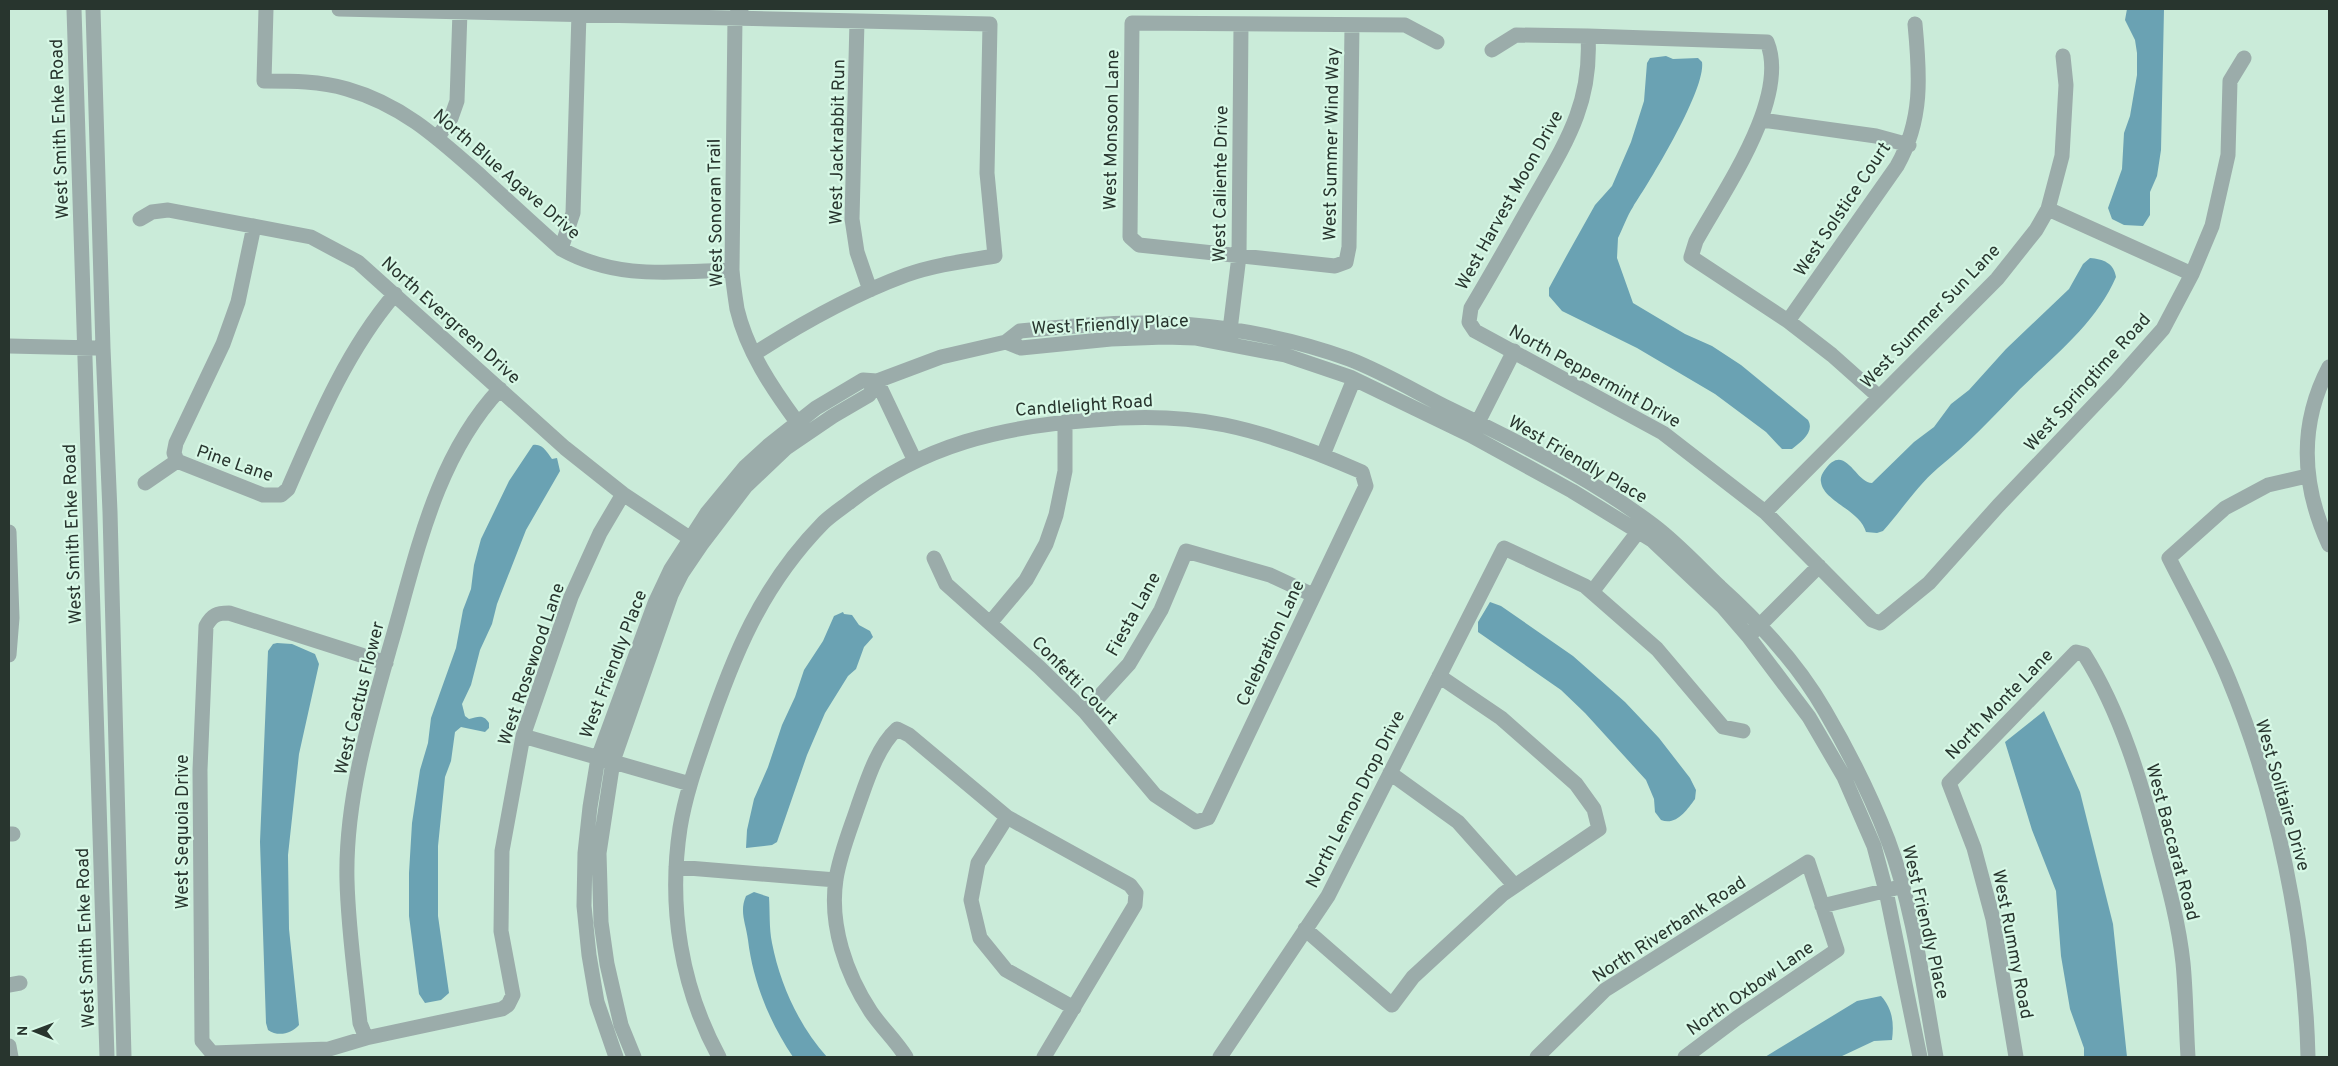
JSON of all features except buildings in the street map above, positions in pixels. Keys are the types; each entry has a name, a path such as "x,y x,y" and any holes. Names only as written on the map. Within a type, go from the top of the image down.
{"street":[{"name":"West Smith Enke Road","path":"74,9 107,1057"},
{"name":"West Smith Enke Road","path":"93,9 103,348 111,532 124,1057"},
{"name":"North Blue Agave Drive","path":"266,9 264,80 309,82 346,88 378,99 403,112 438,138 561,248 583,261 621,271 656,273 732,270"},
{"path":"338,9 579,13 735,12 857,22 990,24 986,173 995,256 907,275 870,290 796,326 754,354"},
{"path":"438,138 451,118 457,101 460,11"},
{"name":"West Sonoran Trail","path":"735,12 732,270 738,310 754,354 770,385 797,422"},
{"path":"561,248 573,214 579,13"},
{"name":"West Jackrabbit Run","path":"857,22 852,219 857,252 870,290"},
{"name":"West Monsoon Lane","path":"1239,256 1139,245 1130,237 1132,23 1241,24"},
{"path":"1241,24 1405,25 1437,42"},
{"name":"West Caliente Drive","path":"1229,337 1239,256 1241,24"},
{"name":"West Solstice Court","path":"1788,321 1909,145 1919,92 1915,24"},
{"name":"West Summer Wind Way","path":"1239,256 1335,266 1346,262 1349,247 1352,26"},
{"path":"1492,50 1516,36 1588,36 1767,42 1772,54 1771,87 1762,120 1696,241 1691,256 1788,321 1832,355 1878,396"},
{"name":"West Harvest Moon Drive","path":"1469,322 1471,308 1572,132 1584,97 1590,61 1588,36"},
{"name":"West Summer Sun Lane","path":"1765,512 1878,396 1997,279 2036,230 2048,209 2062,156 2066,85 2063,56"},
{"name":"West Springtime Road","path":"1880,623 1929,583 2163,329 2192,274 2212,226 2228,156 2230,81 2244,58"},
{"path":"1762,120 1876,136 1909,145"},
{"path":"2048,209 2192,274"},
{"name":"North Evergreen Drive","path":"140,219 152,212 168,210 311,237 334,247 358,262 395,294 565,448 623,494 696,541"},
{"path":"145,483 177,460 174,453 176,443 223,344 238,302 254,226"},
{"name":"Pine Lane","path":"177,460 263,495 281,495 288,490 335,386 373,320 395,294"},
{"name":"North Peppermint Drive","path":"1469,322 1475,331 1663,433 1765,512 1872,620 1880,623"},
{"name":"West Friendly Place","path":"634,1057 621,1025 607,964 601,922 599,853 613,761 671,595 707,513 746,467 797,422 863,380 877,381 941,357 1006,342 1021,348 1165,336 1195,338 1229,337 1290,342 1349,359 1474,429"},
{"name":"West Friendly Place","path":"1229,337 1354,379 1474,429 1578,476 1643,526 1760,626 1794,664 1837,732 1858,772 1888,841 1914,934 1936,1057"},
{"path":"9,346 103,348"},
{"path":"1474,429 1514,351"},
{"path":"2329,367 2319,386 2307,434 2307,476 2319,523 2329,546"},
{"path":"1323,455 1354,379"},
{"path":"877,381 916,461"},
{"name":"West Friendly Place","path":"616,1057 597,1002 589,955 584,906 585,852 598,758 655,603 671,569 768,464 806,434 869,395 877,381"},
{"name":"West Cactus Flower","path":"366,1038 360,1023 347,880 351,819 359,770 386,663 427,516 460,444 485,406 500,390"},
{"name":"Candlelight Road","path":"719,1057 707,1035 688,981 676,921 676,868 680,826 690,784 725,678 753,616 781,572 824,522 876,482 916,461 971,439 1013,428 1065,422 1128,417 1180,418 1224,425 1272,436 1362,472"},
{"path":"990,623 1026,580 1046,544 1056,515 1065,471 1065,422"},
{"name":"Celebration Lane","path":"1196,822 1208,818 1366,486 1362,472"},
{"name":"West Solitaire Drive","path":"2307,476 2268,485 2225,508 2169,558 2229,680 2263,779 2290,886 2307,1022 2308,1057"},
{"name":"West Rosewood Lane","path":"366,1038 502,1009 508,1005 513,995 501,931 502,850 523,736 571,597 600,533 623,494"},
{"path":"1643,526 1592,592 1657,649 1723,727 1744,731"},
{"name":"West Friendly Place","path":"1643,526 1652,540 1723,606 1748,636 1809,717 1844,777 1874,846 1886,891 1920,1057"},
{"path":"9,532 12,618 9,654"},
{"name":"North Lemon Drop Drive","path":"1220,1057 1328,896 1504,548 1585,586 1592,592"},
{"name":"Fiesta Lane","path":"1085,712 1129,664 1161,610 1186,552 1270,575 1313,594"},
{"name":"Confetti Court","path":"934,558 946,584 1039,667 1085,712 1155,795 1196,822"},
{"path":"1748,636 1819,566"},
{"name":"West Sequoia Drive","path":"366,1038 329,1049 221,1054 212,1053 202,1041 200,770 206,626 211,617 219,613 229,613 386,663"},
{"name":"North Monte Lane","path":"1949,782 2076,652"},
{"name":"West Baccarat Road","path":"2076,652 2084,654 2102,688 2122,733 2145,797 2176,915 2183,963 2188,1057"},
{"path":"1305,928 1392,1005 1413,977 1503,894 1598,829 1594,809 1576,784 1501,718 1440,676"},
{"path":"906,1057 871,1012 846,968 836,925 836,880 846,843 863,791 886,738 896,729 909,735 1007,817 1130,885 1136,894 1135,905 1044,1057"},
{"path":"523,736 690,784"},
{"path":"1390,774 1458,822 1515,886"},
{"name":"West Rummy Road","path":"1949,782 1974,848 1993,920 2016,1057"},
{"path":"1007,817 978,863 971,900 980,938 1006,970 1074,1008"},
{"name":"North Riverbank Road","path":"1537,1057 1605,990 1808,862 1822,906"},
{"path":"676,868 836,880"},
{"path":"1822,906 1902,886"},
{"name":"North Oxbow Lane","path":"1685,1057 1737,1018 1838,950 1822,906"},
{"path":"9,1046 10,1057"}],"water":[{"path":"2127,9 2164,9 2161,150 2157,176 2150,192 2150,215 2143,226 2124,225 2112,219 2108,208 2122,169 2124,133 2130,116 2137,75 2135,40 2125,20"},
{"path":"1666,56 1673,59 1698,58 1702,62 1701,75 1695,93 1675,135 1627,218 1618,238 1617,258 1633,303 1685,334 1712,346 1741,365 1808,420 1810,429 1808,433 1792,449 1782,449 1766,432 1715,394 1637,348 1562,311 1549,296 1549,288 1595,205 1612,186 1631,142 1644,101 1647,63 1650,58"},
{"path":"2090,258 2099,259 2110,265 2116,277 2098,309 2086,324 1970,440 1930,475 1883,531 1877,533 1866,532 1857,518 1823,489 1821,479 1824,471 1831,463 1838,460 1844,461 1860,477 1872,483 1914,442 1934,427 1951,404 1969,390 2006,349 2069,289 2083,264"},
{"path":"533,445 542,447 552,459 557,458 560,471 526,530 497,604 492,624 480,650 471,685 462,704 465,716 469,719 485,718 489,723 489,728 485,732 461,727 455,732 451,761 445,777 438,846 438,916 449,993 441,1000 425,1003 419,994 409,916 412,823 420,770 428,743 431,718 456,648 463,610 471,589 474,565 481,539 509,481"},
{"path":"1490,602 1501,606 1573,656 1625,702 1659,738 1690,778 1696,790 1695,799 1681,816 1672,821 1661,820 1655,812 1654,799 1646,780 1585,713 1561,690 1478,632 1478,622"},
{"path":"843,612 844,614 852,615 859,625 870,631 873,637 864,647 856,669 848,676 825,713 807,755 777,842 772,845 746,848 747,830 754,799 804,670 823,641 834,616"},
{"path":"273,644 292,644 315,654 319,664 299,754 288,855 289,929 299,1025 284,1034 268,1030 266,1023 260,842 268,651"},
{"path":"2044,711 2080,792 2113,924 2127,1057 2084,1057 2084,1048 2070,1009 2061,956 2056,891 2032,830 2005,742"},
{"path":"754,892 769,897 771,937 780,974 799,1018 827,1057 793,1057 770,1016 758,987 750,956 744,918 743,907 746,896"},
{"path":"1881,996 1888,1006 1892,1017 1892,1040 1874,1041 1840,1057 1765,1057 1857,1001"}]}
